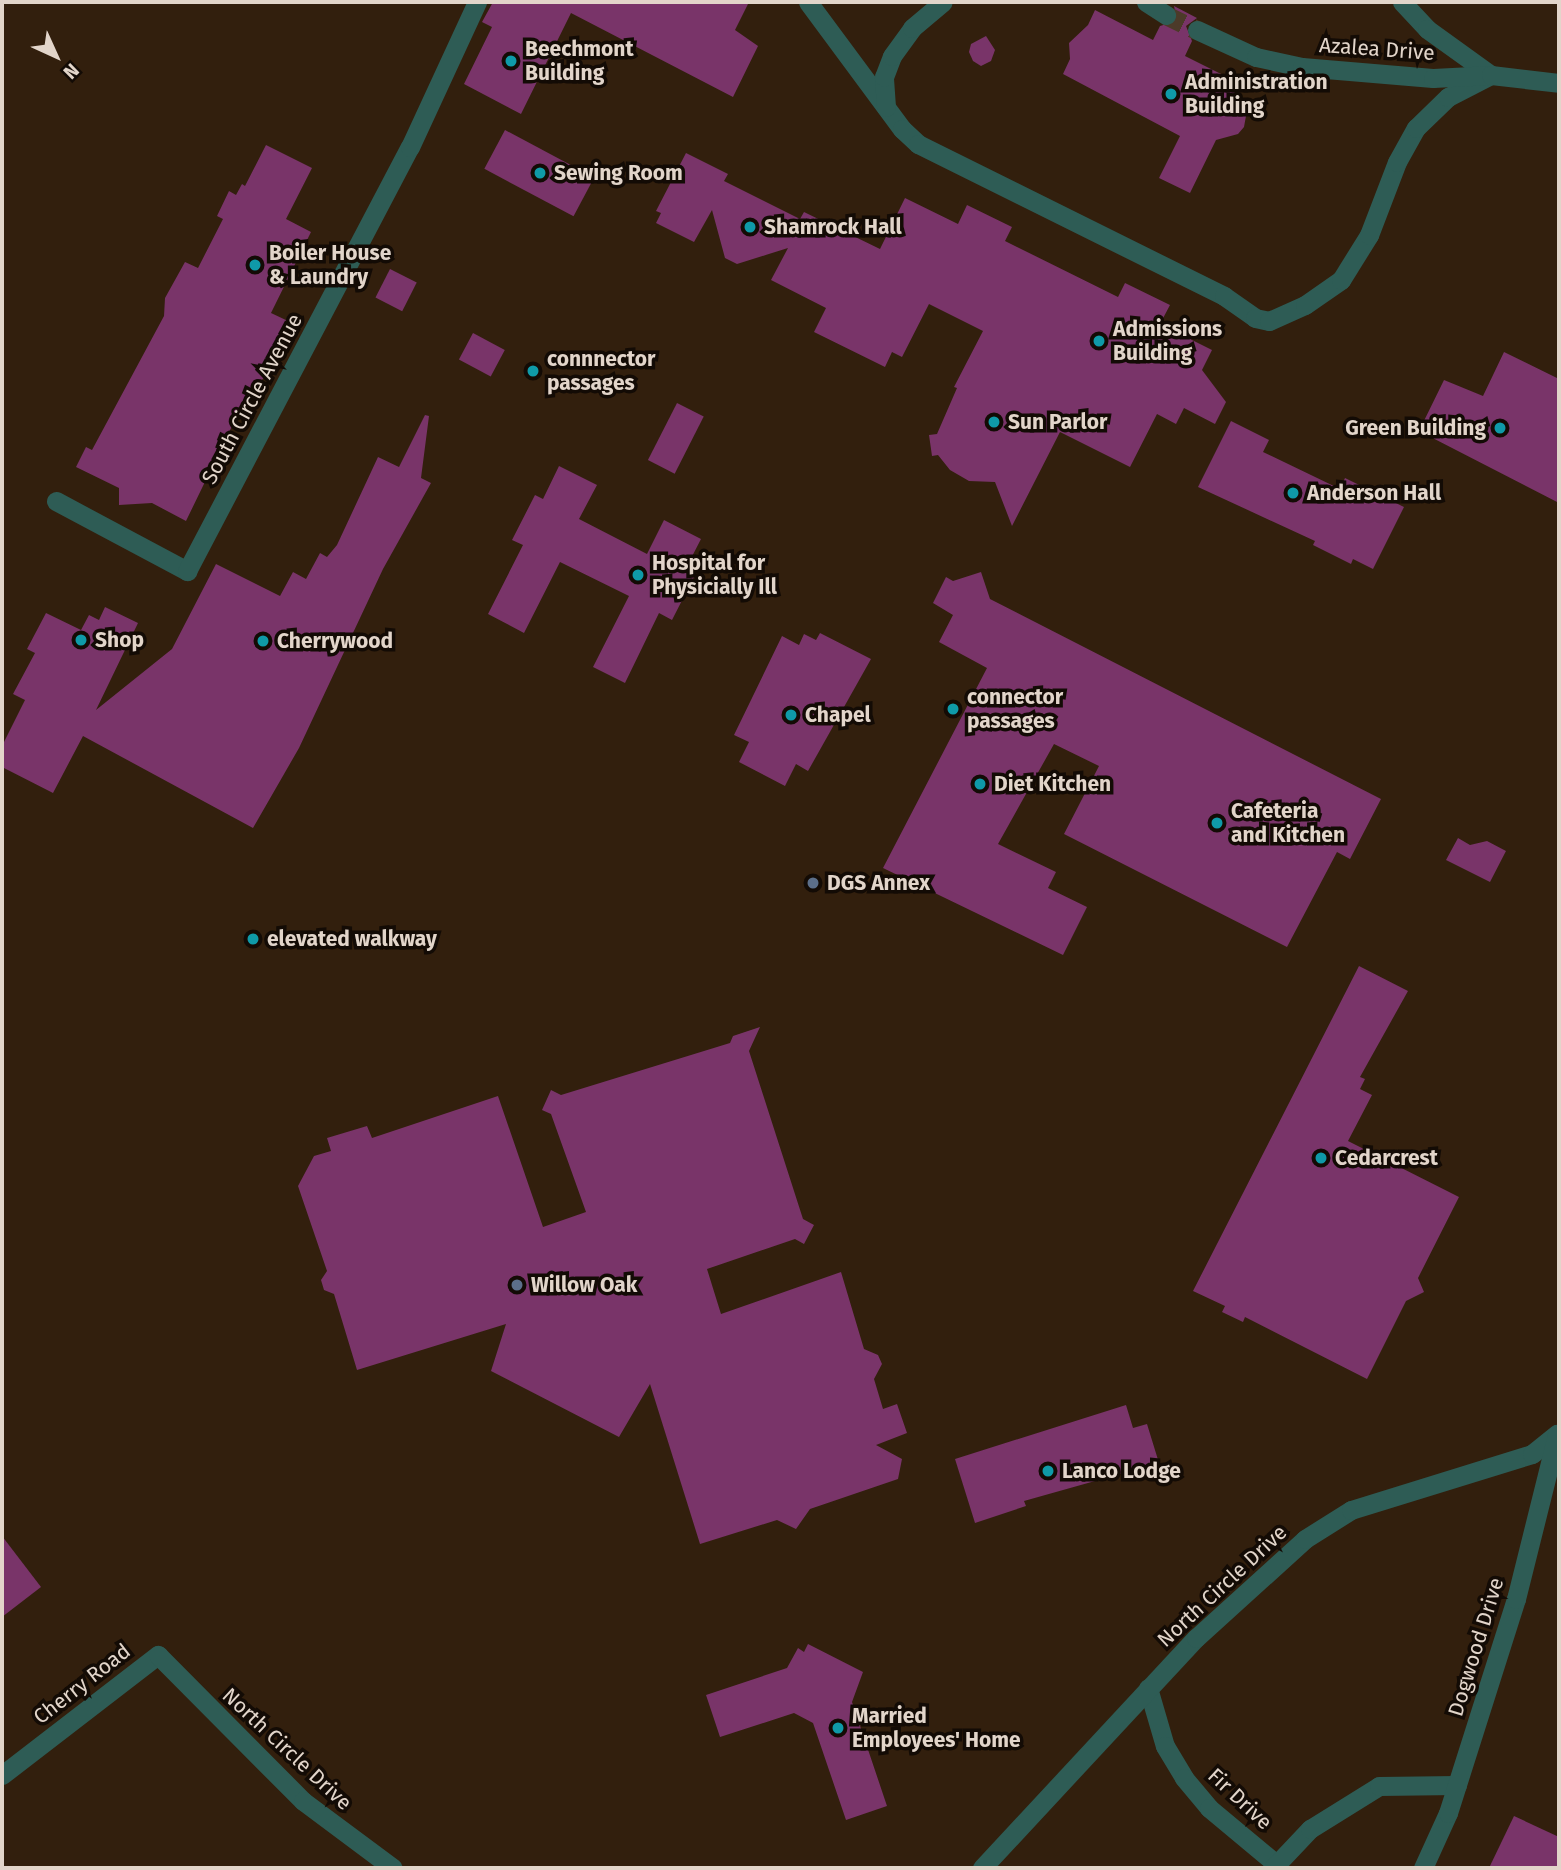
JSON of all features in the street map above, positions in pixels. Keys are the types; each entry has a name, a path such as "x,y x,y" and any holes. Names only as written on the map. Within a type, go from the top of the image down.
{"street":[{"name":"South Circle Avenue","path":"56,501 187,571 410,147 477,2"},
{"path":"808,2 902,129 936,156 964,163 1224,296 1255,318 1269,321 1305,305 1341,280 1368,235 1397,162 1416,128 1447,97 1491,75 1427,29 1402,2"},
{"path":"886,107 884,77 892,56 912,27 943,2"},
{"path":"1146,2 1166,15"},
{"name":"Azalea Drive","path":"1197,30 1256,57 1302,66 1433,78 1491,75 1559,83"},
{"name":"North Circle Drive","path":"982,1868 1148,1688 1250,1587 1328,1523 1376,1501 1532,1454 1557,1434"},
{"name":"Dogwood Drive","path":"1423,1868 1457,1784 1516,1599 1557,1434"},
{"name":"North Circle Drive","path":"158,1655 303,1801 393,1868"},
{"name":"Cherry Road","path":"2,1775 158,1655"},
{"name":"Fir Drive","path":"1148,1688 1166,1746 1184,1778 1209,1808 1274,1866 1310,1829 1379,1786 1457,1784"}],"building":[{"name":"Beechmont Building","path":"493,2 749,2 735,30 758,46 733,97 571,13 521,114 464,84 492,27 482,22"},
{"name":"Administration Building","path":"1174,6 1197,18 1186,26 1192,41 1185,56 1243,85 1238,97 1246,116 1244,127 1238,134 1216,140 1190,193 1159,178 1180,136 1063,74 1070,59 1069,43 1088,25 1095,10 1153,40 1160,26 1177,21"},
{"path":"986,36 995,50 991,61 981,66 973,61 969,52 971,44"},
{"name":"Sewing Room","path":"505,130 594,177 574,216 484,169"},
{"path":"266,145 312,168 286,219 311,232 271,313 288,321 282,334 285,335 263,379 251,387 186,521 152,503 119,505 119,488 76,467 86,447 92,450 164,316 165,298 185,262 198,268 223,219 217,216 229,191 236,195 242,184 245,186"},
{"path":"686,153 728,174 724,181 800,219 804,212 880,249 905,198 958,224 967,205 1012,227 1005,241 1118,297 1125,283 1170,305 1160,324 1212,350 1202,370 1226,402 1215,424 1184,408 1176,424 1157,414 1130,467 1060,432 1012,526 995,482 969,481 950,470 938,455 932,456 929,435 937,434 957,388 954,387 983,331 929,304 902,357 892,352 885,367 814,332 826,308 771,280 788,248 737,264 725,258 712,210 694,242 656,223 661,213 656,211"},
{"path":"390,269 417,283 402,311 375,298"},
{"path":"473,333 505,350 491,376 459,359"},
{"name":"Green Building","path":"1504,352 1559,379 1559,503 1419,431 1444,380 1483,396"},
{"path":"677,403 704,417 675,474 648,460"},
{"name":"Cherrywood","path":"425,415 429,416 421,478 431,483 383,569 299,748 253,828 83,736 53,793 2,767 2,746 25,700 13,694 35,653 27,649 46,613 81,630 89,615 99,620 105,607 138,623 96,710 172,649 216,564 280,596 293,572 306,579 320,553 327,557 337,545 378,457 399,467"},
{"name":"Anderson Hall","path":"1231,421 1269,440 1263,452 1340,489 1345,478 1404,507 1373,569 1353,559 1351,564 1313,545 1315,541 1198,487"},
{"name":"Hospital for Physicially Ill","path":"559,466 597,485 579,519 647,554 664,520 701,539 684,572 694,577 672,620 659,613 625,683 593,667 629,596 560,562 524,633 488,614 523,545 512,540 535,495 543,499"},
{"path":"981,572 990,599 1381,799 1350,859 1337,852 1287,947 1064,834 1099,766 1054,744 998,844 1056,872 1048,888 1087,907 1063,955 883,868 987,668 939,642 953,615 933,603 946,577 953,581"},
{"name":"Chapel","path":"820,633 871,659 808,771 796,764 785,786 739,762 749,742 734,735 782,636 799,645 804,634 816,640"},
{"path":"1458,838 1470,845 1487,841 1506,851 1490,882 1446,860"},
{"name":"Cedarcrest","path":"1359,966 1408,991 1360,1077 1365,1079 1360,1089 1372,1095 1348,1141 1459,1197 1418,1278 1424,1292 1406,1301 1367,1379 1245,1317 1243,1322 1222,1312 1225,1306 1193,1291"},
{"name":"Willow Oak","path":"760,1027 749,1051 803,1219 814,1225 804,1244 795,1239 707,1269 721,1314 841,1272 864,1349 878,1355 882,1364 874,1379 883,1409 897,1404 907,1433 876,1445 902,1459 898,1479 810,1509 796,1529 777,1520 700,1544 650,1384 619,1437 491,1371 506,1324 357,1370 334,1294 324,1290 321,1280 327,1271 298,1186 314,1156 331,1151 327,1138 367,1126 372,1138 498,1096 543,1227 586,1212 551,1114 542,1110 551,1090 561,1095 730,1043 733,1036"},
{"name":"Lanco Lodge","path":"1126,1405 1133,1428 1147,1424 1159,1463 1024,1501 1026,1506 975,1523 955,1459"},
{"path":"2,1536 41,1587 2,1617"},
{"name":"Married Employees' Home","path":"808,1644 863,1672 852,1702 887,1806 846,1820 813,1723 794,1713 720,1737 706,1695 787,1668 798,1648 804,1652"},
{"path":"1514,1816 1559,1837 1559,1868 1489,1868"}],"tunnel":[{"path":"1166,15 1197,30"}],"place":[{"name":"Beechmont Building","path":"511,61"},
{"name":"Administration Building","path":"1171,94"},
{"name":"Sewing Room","path":"540,173"},
{"name":"Shamrock Hall","path":"750,227"},
{"name":"Boiler House & Laundry","path":"255,265"},
{"name":"Admissions Building","path":"1099,341"},
{"name":"connnector passages","path":"533,371"},
{"name":"Sun Parlor","path":"994,422"},
{"name":"Green Building","path":"1500,428"},
{"name":"Anderson Hall","path":"1293,493"},
{"name":"Hospital for Physicially Ill","path":"638,575"},
{"name":"Shop","path":"81,640"},
{"name":"Cherrywood","path":"263,641"},
{"name":"connector passages","path":"953,709"},
{"name":"Chapel","path":"791,715"},
{"name":"Diet Kitchen","path":"980,784"},
{"name":"Cafeteria and Kitchen","path":"1217,823"},
{"name":"DGS Annex","path":"813,883"},
{"name":"elevated walkway","path":"253,939"},
{"name":"Cedarcrest","path":"1321,1158"},
{"name":"Willow Oak","path":"517,1285"},
{"name":"Lanco Lodge","path":"1048,1471"},
{"name":"Married Employees' Home","path":"838,1728"}]}
